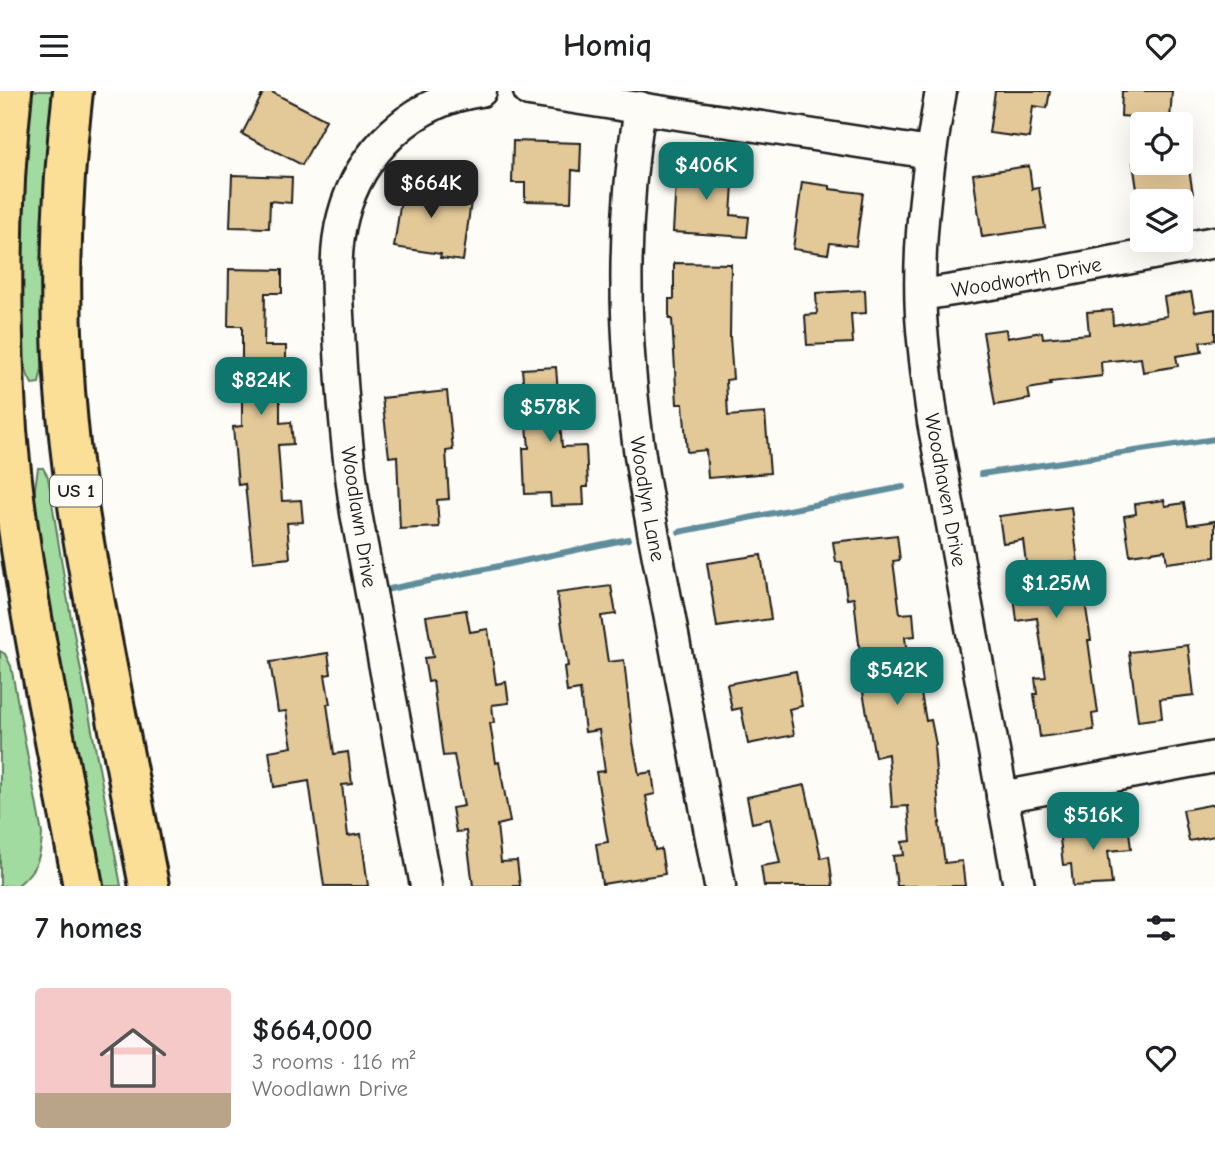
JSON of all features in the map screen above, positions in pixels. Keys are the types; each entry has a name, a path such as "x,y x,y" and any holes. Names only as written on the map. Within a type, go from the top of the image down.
{"main road":[{"path":"12,91 1,259 7,429 30,606 83,886"},
{"name":"US 1","path":"73,91 63,226 62,338 68,425 79,517 149,886"},
{"path":"7,429 68,425"}],"street":[{"name":"Woodlawn Drive","path":"426,886 352,489 342,383 337,285 338,245 342,217 351,192 379,147 400,126 428,108 451,98 481,91"},
{"path":"529,91 930,153"},
{"name":"Woodhaven Drive","path":"941,91 924,205 920,295 924,356 933,422 1019,886"},
{"name":"Woodlyn Lane","path":"640,107 632,162 628,256 628,326 634,409 646,491 720,886"},
{"name":"Woodworth Drive","path":"920,295 1011,281 1215,241"},
{"path":"1002,797 1215,757"}],"green space":[{"path":"27,91 60,91 48,341 39,383 32,384 18,340"},
{"path":"38,468 43,468 48,477 67,596 121,886 96,886 34,519"},
{"path":"0,651 5,654 11,666 42,834 36,863 29,875 17,886 0,886"}],"building":[{"path":"264,91 270,91 326,120 302,165 242,134"},
{"path":"995,91 1050,91 1047,108 1033,106 1029,138 989,133"},
{"path":"1122,91 1172,91 1171,112 1130,112 1130,117 1121,116"},
{"path":"513,141 581,143 580,171 572,170 571,202 525,201 525,183 512,183"},
{"path":"677,164 734,168 731,215 749,217 747,237 673,232"},
{"path":"1029,166 1032,189 1039,188 1045,228 982,237 973,174"},
{"path":"405,172 436,176 433,196 471,201 463,261 440,258 441,254 394,247"},
{"path":"232,175 292,177 291,203 270,201 269,228 230,227"},
{"path":"1135,175 1190,175 1192,189 1137,189"},
{"path":"802,182 863,193 856,246 830,243 828,254 793,249"},
{"path":"674,263 731,264 730,337 733,379 726,380 728,416 765,413 770,473 708,478 706,450 687,452 683,404 677,404 672,319 669,319 669,299 674,299"},
{"path":"229,269 282,270 282,293 265,293 264,346 286,346 286,370 280,370 280,423 291,422 293,444 278,445 282,501 301,500 303,522 287,523 290,558 253,562 245,484 238,485 233,427 242,426 242,326 228,326"},
{"path":"865,290 866,313 851,314 853,343 807,345 805,315 817,314 816,293"},
{"path":"1191,292 1195,312 1215,309 1215,340 1200,342 1202,352 1176,356 1178,366 1143,372 1141,358 1101,362 1102,376 1050,382 1051,385 1028,389 1030,399 995,405 983,332 1006,329 1007,338 1042,332 1043,338 1089,334 1087,312 1112,310 1113,325 1167,316 1164,297"},
{"path":"556,367 562,447 586,446 588,487 583,487 584,505 551,506 550,493 525,494 523,448 529,448 522,369"},
{"path":"447,391 453,450 446,451 449,499 437,500 439,527 400,529 397,456 389,457 382,398"},
{"path":"1164,500 1165,506 1184,503 1188,525 1215,521 1215,557 1167,563 1165,550 1130,555 1124,516 1136,514 1135,504"},
{"path":"1071,507 1078,562 1067,563 1072,598 1084,596 1098,713 1092,714 1094,730 1040,737 1034,694 1037,694 1035,678 1046,677 1037,618 1017,621 1014,596 1030,593 1023,540 1003,543 999,516"},
{"path":"897,535 900,560 893,561 900,614 913,613 915,636 905,637 910,683 919,682 926,721 931,720 936,745 939,823 945,863 962,861 965,886 897,886 893,856 904,855 902,842 911,841 908,806 892,807 888,754 875,757 863,692 854,598 847,599 842,562 836,562 833,542"},
{"path":"761,555 771,619 717,627 707,563"},
{"path":"611,586 616,614 601,616 608,662 624,660 639,774 652,772 655,794 646,796 655,850 661,849 665,874 602,884 596,844 608,842 596,772 605,771 599,730 585,732 580,690 567,692 564,667 568,666 557,593"},
{"path":"466,610 470,632 488,629 496,684 506,682 509,703 492,705 494,723 490,723 510,822 497,825 501,862 517,861 520,886 473,886 466,831 456,832 452,808 464,806 454,755 443,756 433,681 428,682 424,658 433,657 426,616"},
{"path":"1188,645 1194,695 1160,699 1162,718 1138,721 1129,652"},
{"path":"328,653 331,674 325,675 334,754 348,752 352,784 342,785 348,836 361,834 368,886 324,886 309,781 274,787 269,751 292,747 286,711 278,712 270,662"},
{"path":"796,671 802,706 789,709 794,735 748,744 741,708 732,710 727,684"},
{"path":"805,785 821,858 829,856 833,886 764,886 761,866 780,863 770,819 752,823 747,797"},
{"path":"1215,804 1215,836 1189,841 1183,810"},
{"path":"1128,823 1131,849 1108,851 1112,884 1073,886 1071,864 1063,865 1059,830"}],"waterway":[{"path":"981,474 1215,439"},
{"path":"679,532 903,487"},
{"path":"385,590 628,539"}]}
